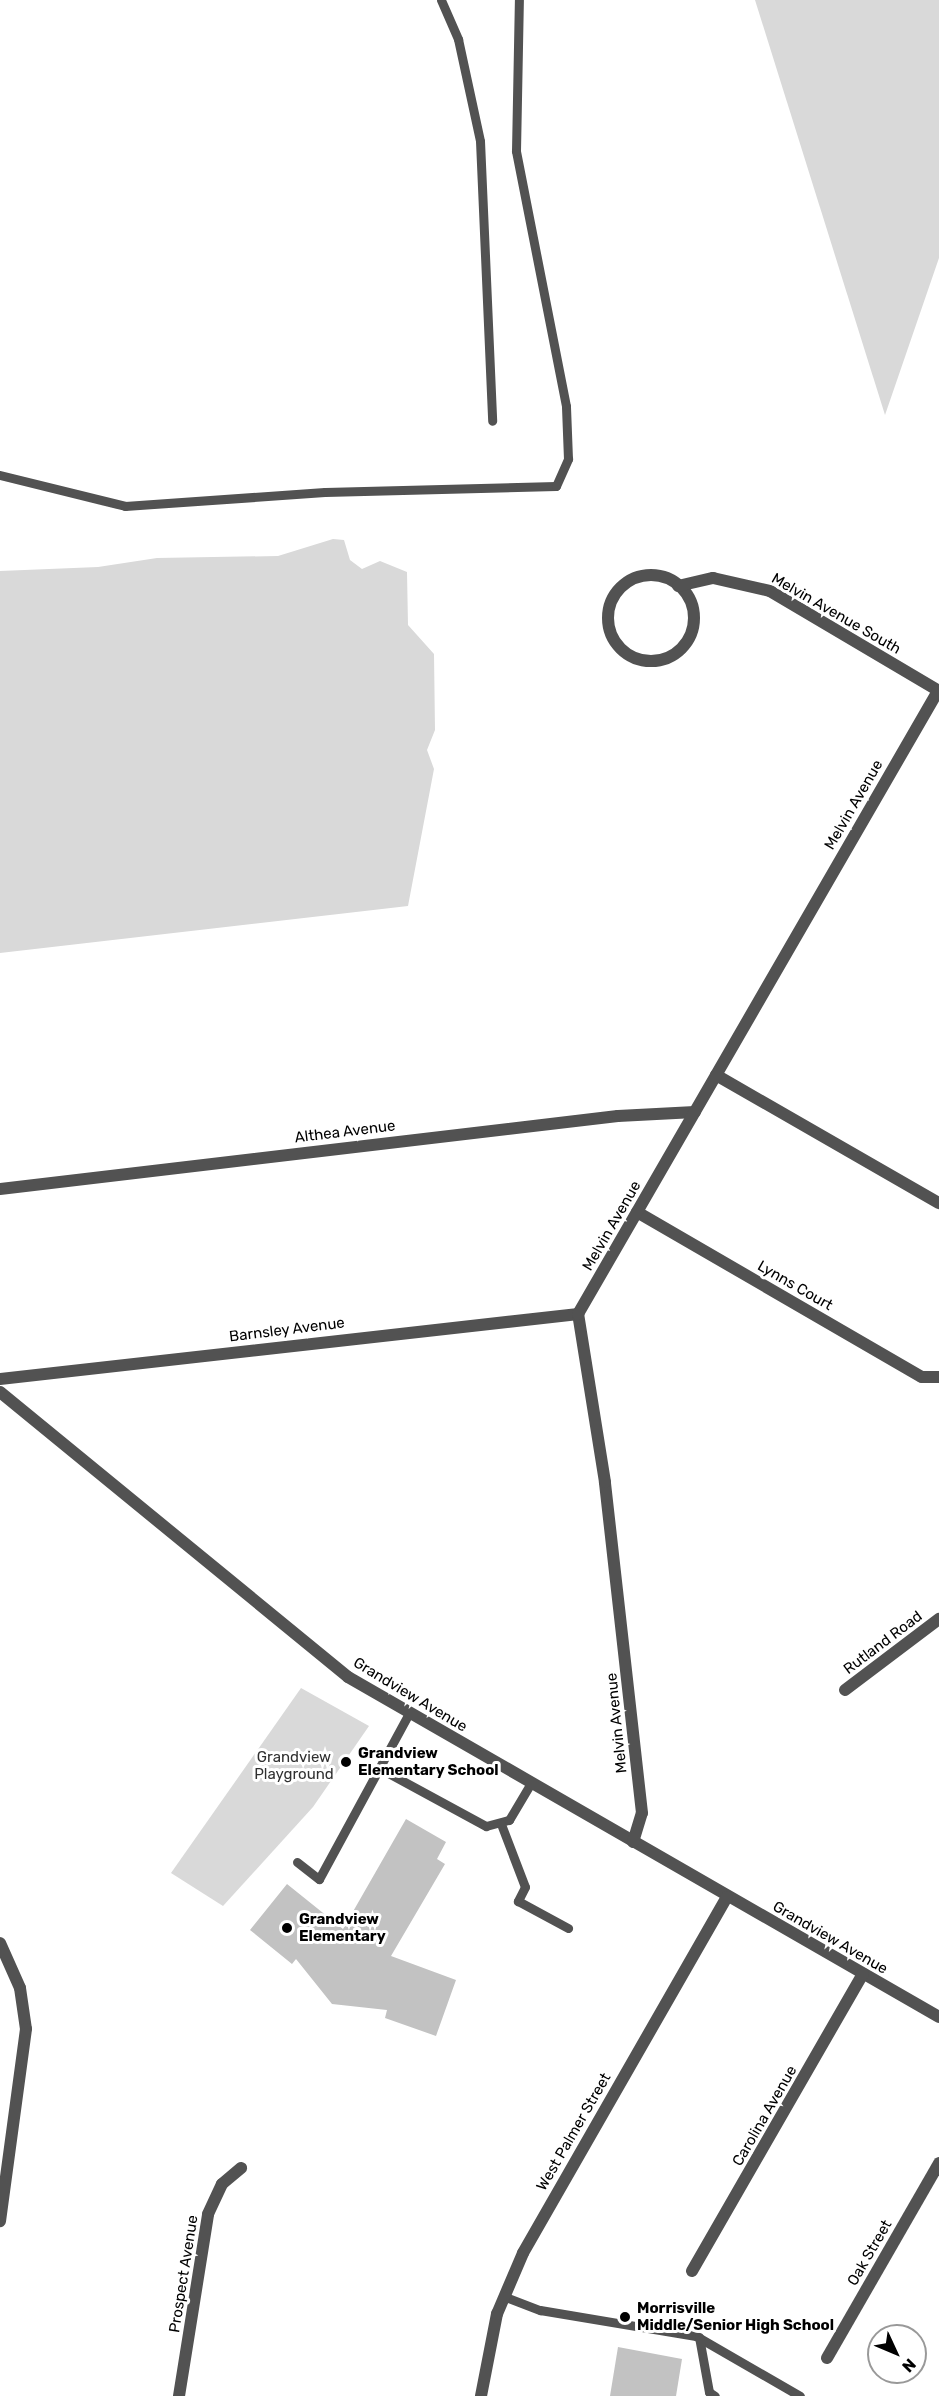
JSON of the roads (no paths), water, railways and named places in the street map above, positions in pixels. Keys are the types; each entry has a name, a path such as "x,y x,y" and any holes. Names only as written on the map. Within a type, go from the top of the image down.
{"street":[{"path":"646,576 678,586 692,606 694,620 684,645 659,661 630,656 609,629 612,600 621,588 646,576"},
{"name":"Melvin Avenue South","path":"678,586 713,578 770,591 938,691"},
{"name":"Melvin Avenue","path":"633,1842 642,1813 638,1768 604,1482 578,1314 938,691"},
{"path":"716,1075 939,1203"},
{"name":"Althea Avenue","path":"0,1189 618,1116 695,1112"},
{"name":"Lynns Court","path":"637,1212 922,1377 939,1377"},
{"name":"Barnsley Avenue","path":"0,1379 578,1314"},
{"name":"Grandview Avenue","path":"0,1392 312,1649 409,1713 939,2017"},
{"name":"Rutland Road","path":"845,1690 937,1623"},
{"name":"West Palmer Street","path":"482,2396 503,2296 528,2242 727,1897"},
{"path":"0,1943 20,1988 26,2029 0,2221"},
{"name":"Carolina Avenue","path":"692,2271 863,1974"},
{"name":"Oak Street","path":"827,2358 939,2163"},
{"name":"Prospect Avenue","path":"179,2396 208,2214 222,2184 241,2168"}],"lane":[{"path":"441,0 458,39 480,141 492,421"},
{"path":"0,475 125,506 325,492 556,486 568,459 566,406 516,151 519,0"},
{"path":"297,1862 319,1879 409,1713"},
{"path":"379,1768 474,1823 501,1824 509,1820 531,1783"},
{"path":"501,1824 525,1887 518,1901 568,1928"},
{"path":"503,2296 540,2310 699,2337 800,2396"},
{"path":"699,2337 709,2392 715,2396"}],"place":[{"name":"Grandview Elementary School","path":"346,1762"},
{"name":"Grandview Elementary","path":"287,1928"},
{"name":"Morrisville Middle/Senior High School","path":"625,2317"}],"park label":[{"name":"Grandview Playground","path":"294,1766"}]}
